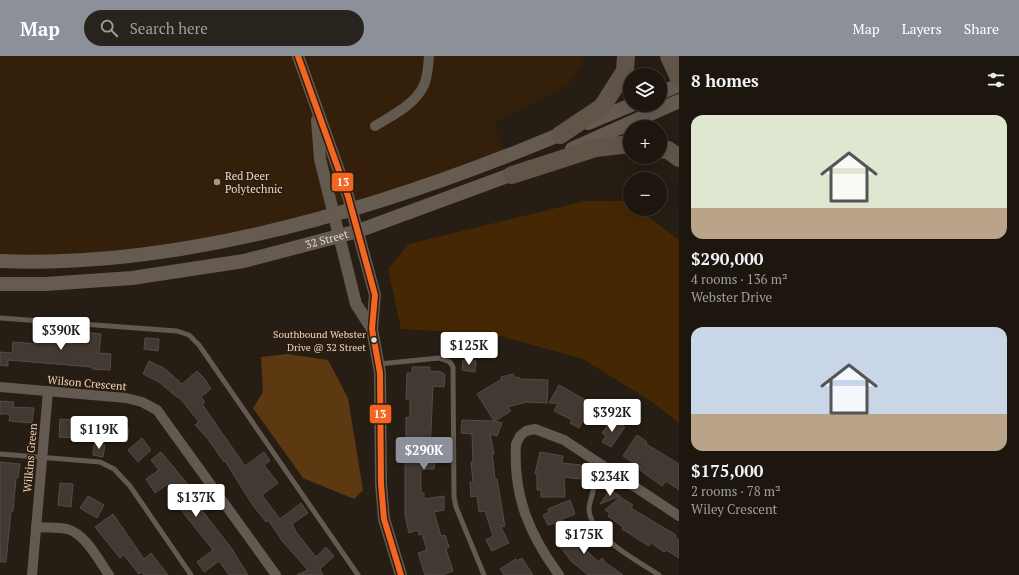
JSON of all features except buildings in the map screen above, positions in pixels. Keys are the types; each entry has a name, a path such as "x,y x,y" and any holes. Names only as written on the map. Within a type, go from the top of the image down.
{"highway":[{"path":"560,135 602,107 625,71 626,56"},
{"path":"669,56 679,78"},
{"path":"512,175 596,148 623,145"},
{"path":"667,150 679,158"}],"main road":[{"path":"667,90 679,85"},
{"name":"32 Street","path":"0,284 90,282 170,273 244,261 340,236 358,231 512,175 679,100"},
{"name":"32 Street","path":"0,261 67,261 112,258 164,252 224,241 352,209 506,158 623,108"}],"street":[{"path":"298,56 316,111 334,153 352,209 375,295 372,329 379,364 381,484 384,519 402,575"},
{"path":"375,126 412,101 423,87 427,74 429,56"},
{"path":"316,111 320,159 356,304 372,329"},
{"name":"Wilson Crescent","path":"0,387 134,399 157,410 276,575"},
{"name":"Wilkins Green","path":"32,575 48,391"},
{"path":"559,575 543,553 529,528 521,503 516,444 520,436 526,431 535,429 564,440 606,466 679,516"},
{"path":"36,527 68,530 74,532 86,544 109,575"}],"lane":[{"path":"0,318 177,330 189,335 199,345 358,575"},
{"path":"379,364 439,358 450,362 453,367 454,497 456,507 484,575"},
{"path":"0,454 100,462 114,468 130,486 191,575"},
{"path":"606,466 598,472 589,508 592,524 600,533 622,551 659,575"}],"shaded area":[{"name":"Red Deer Polytechnic","path":"0,56 582,56 584,63 568,85 494,123 506,158 224,241 0,261"},
{"path":"585,201 623,201 623,216 647,216 679,240 679,423 652,402 583,359 493,334 401,329 388,269 409,244"},
{"path":"287,354 328,360 348,398 363,490 354,499 303,478 253,408 263,392 261,357"}],"transit line":[{"name":"13","path":"298,56 348,196 375,295 372,329 380,373 381,484 384,519 401,575"}],"place":[{"name":"Red Deer Polytechnic","path":"217,182"},
{"name":"Southbound Webster Drive @ 32 Street","path":"374,340"}]}
